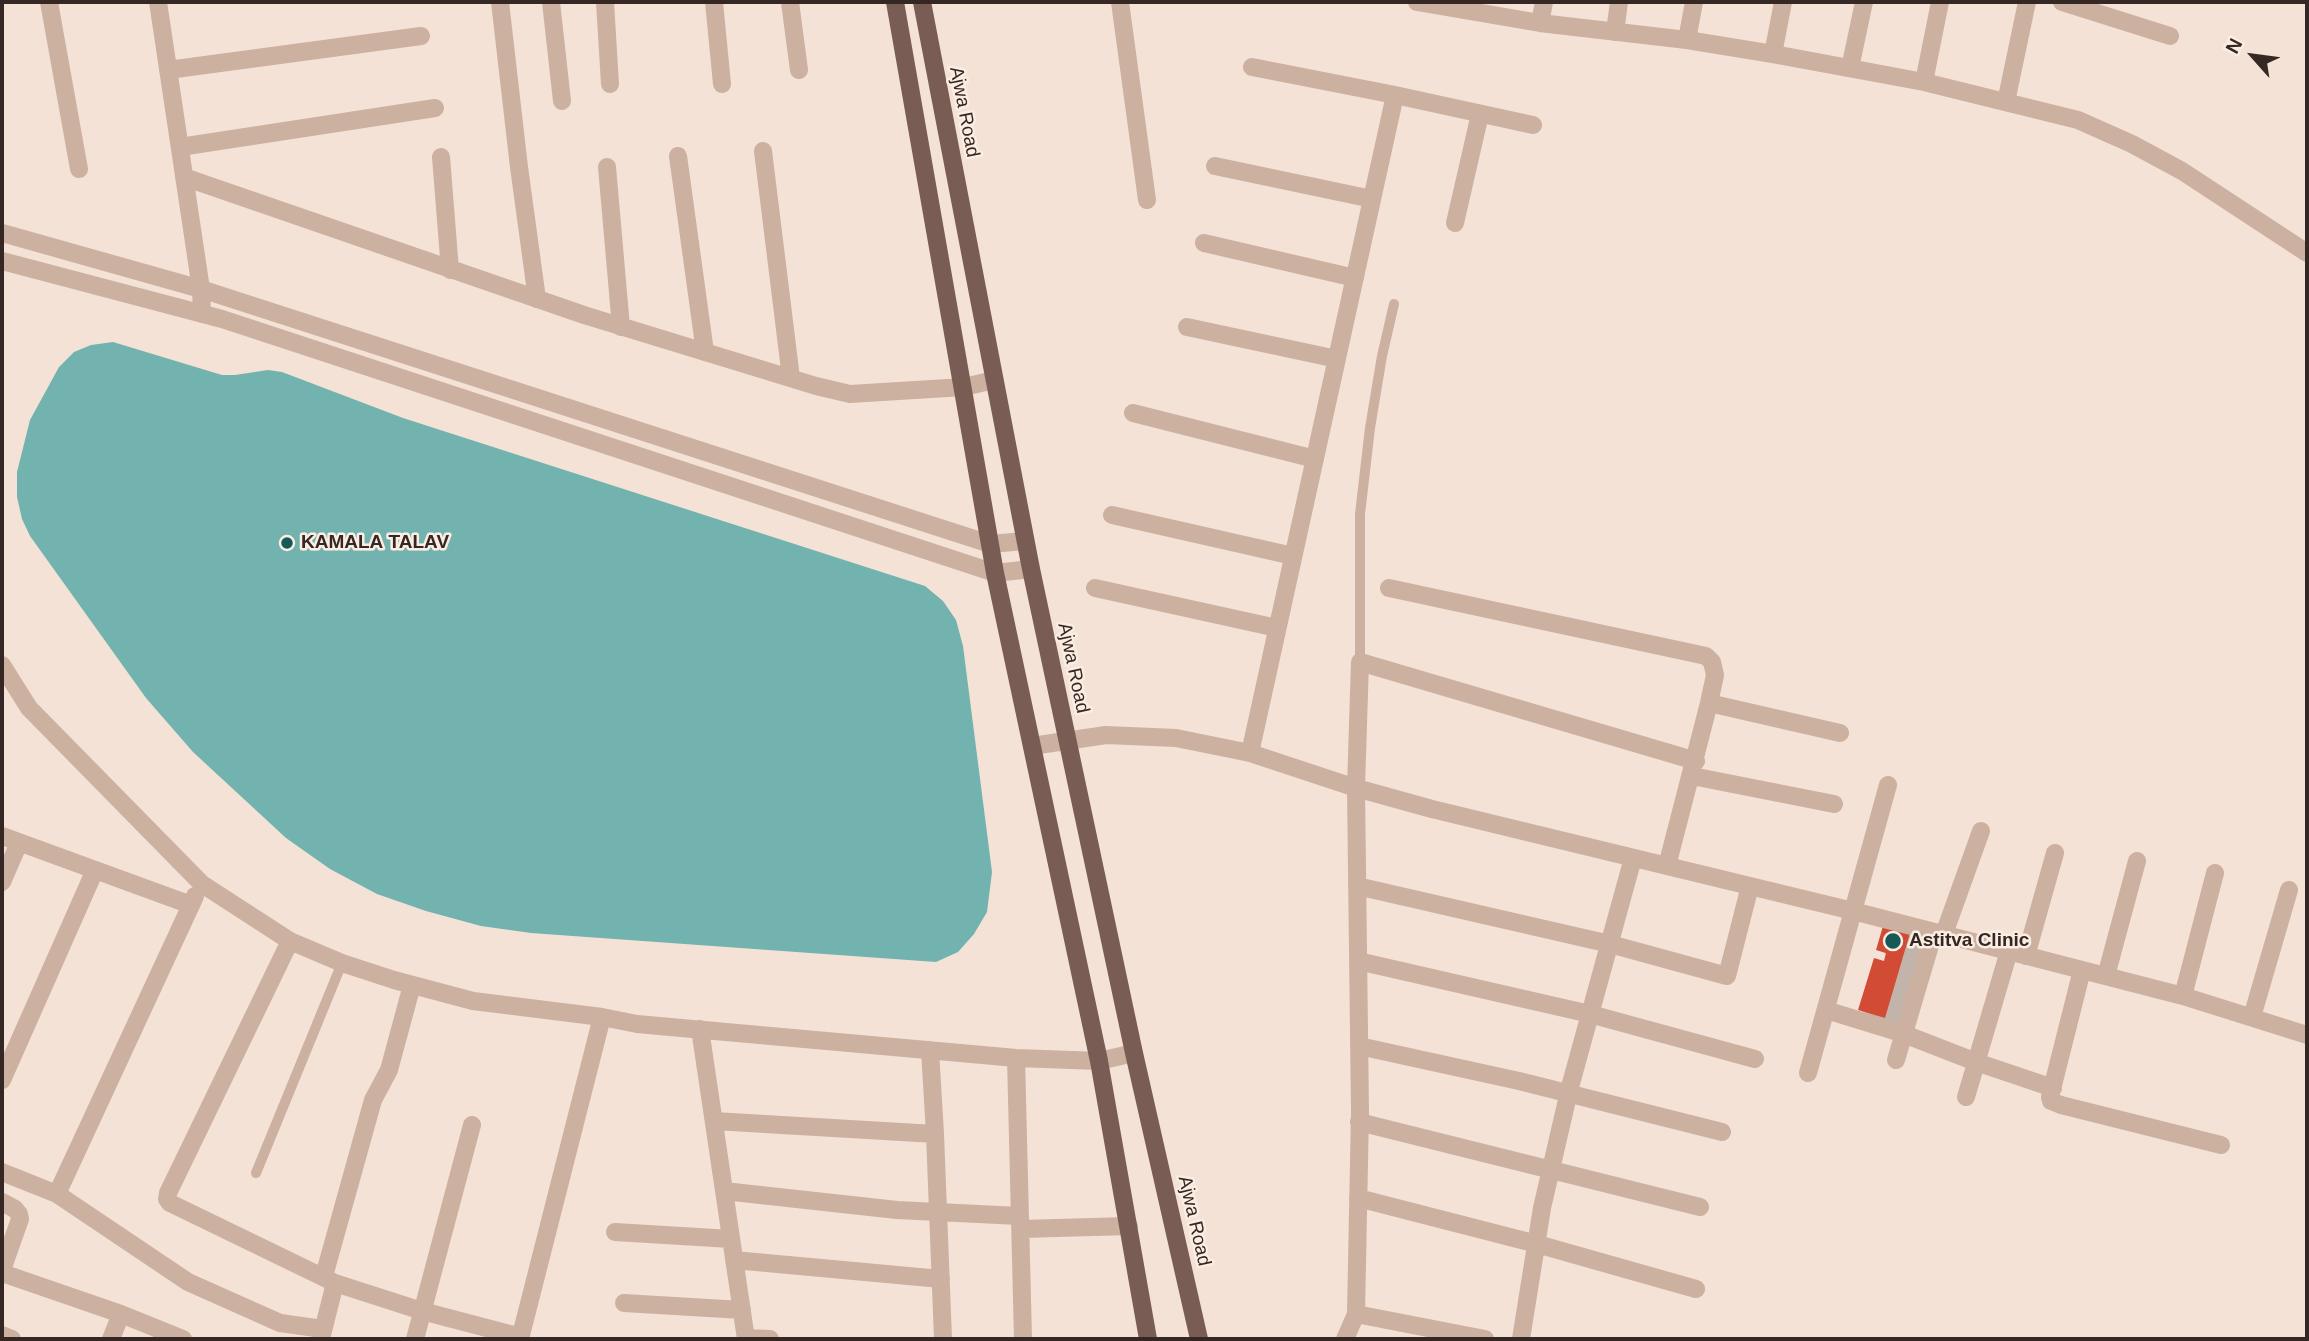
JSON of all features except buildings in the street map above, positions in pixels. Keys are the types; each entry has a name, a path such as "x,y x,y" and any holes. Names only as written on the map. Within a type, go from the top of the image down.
{"main road":[{"path":"895,2 995,573 1099,1061 1148,1339"},
{"name":"Ajwa Road","path":"922,2 1025,541 1134,1053 1199,1339"}],"street":[{"path":"49,2 79,169"},
{"path":"158,2 201,289 202,314"},
{"path":"500,2 537,299"},
{"path":"551,2 562,101"},
{"path":"605,2 610,84"},
{"path":"714,2 722,84"},
{"path":"790,2 799,70"},
{"path":"1120,2 1147,200"},
{"path":"1417,2 1452,4 1540,23 1687,40 1773,54 1924,82 2078,120 2132,144 2182,171 2307,253"},
{"path":"1540,23 1544,2"},
{"path":"1615,32 1619,2"},
{"path":"1687,40 1694,2"},
{"path":"1773,54 1783,2"},
{"path":"1850,68 1864,2"},
{"path":"1924,82 1940,2"},
{"path":"2006,102 2027,2"},
{"path":"2062,2 2170,36"},
{"path":"168,70 421,36"},
{"path":"1252,67 1532,125"},
{"path":"1250,753 1395,95"},
{"path":"180,147 435,108"},
{"path":"1455,223 1480,114"},
{"path":"763,151 791,378"},
{"path":"678,156 705,352"},
{"path":"441,157 450,270"},
{"path":"1215,166 1372,199"},
{"path":"607,167 621,327"},
{"path":"184,177 621,327 850,394 964,387 994,380"},
{"path":"2,233 201,289 990,544 1025,541"},
{"path":"1204,243 1355,278"},
{"path":"2,261 202,314 995,573 1031,569"},
{"path":"1187,327 1337,359"},
{"path":"1133,413 1315,459"},
{"path":"1112,515 1293,556"},
{"path":"1095,588 1277,628"},
{"path":"1389,588 1706,656 1714,666 1716,675 1667,866"},
{"path":"1345,1339 1356,1314 1359,1046 1356,788 1360,662 1694,768 1834,804"},
{"path":"2,665 29,708 202,884 290,941 342,963 474,1001 637,1024 1016,1058 1099,1061 1134,1053"},
{"path":"1709,704 1840,733"},
{"path":"1032,746 1106,736 1176,738 1250,753 1356,788 1432,809 2017,953 2183,996 2307,1035"},
{"path":"1808,1073 1888,785"},
{"path":"1896,1060 1939,933 1981,831"},
{"path":"2,836 191,905"},
{"path":"2,882 19,843"},
{"path":"1966,1097 1976,1062 2056,853"},
{"path":"1521,1339 1551,1171 1568,1095 1633,858"},
{"path":"2106,976 2137,861"},
{"path":"2,1080 95,870"},
{"path":"2183,996 2215,873"},
{"path":"57,1194 202,884"},
{"path":"1357,886 1610,944 1727,975 1750,886"},
{"path":"2252,1017 2289,890"},
{"path":"290,941 167,1199 170,1203 329,1280 422,1311 520,1338 602,1017"},
{"path":"1358,961 1590,1014 1755,1059"},
{"path":"2082,970 2050,1097 2055,1103 2221,1145"},
{"path":"2,1172 57,1194 188,1282 280,1322 322,1334 329,1280 373,1100 389,1070 411,985"},
{"path":"1826,1010 1904,1034 2053,1088"},
{"path":"700,1029 746,1339 771,1339"},
{"path":"1359,1046 1519,1081 1722,1132"},
{"path":"930,1050 943,1339"},
{"path":"1016,1058 1023,1339"},
{"path":"714,1121 935,1134"},
{"path":"1359,1122 1700,1206"},
{"path":"415,1339 472,1125"},
{"path":"724,1191 1021,1223 1129,1226"},
{"path":"1358,1198 1537,1244 1696,1289"},
{"path":"2,1202 15,1209 20,1219 2,1272 183,1339"},
{"path":"615,1232 731,1239"},
{"path":"734,1260 941,1279"},
{"path":"624,1303 742,1311"},
{"path":"111,1339 121,1314"},
{"path":"1356,1314 1485,1339"},
{"path":"2,1335 12,1339"}],"lane":[{"path":"1360,662 1360,514 1381,356 1394,304"},
{"path":"256,1172 342,963"}],"water":[{"path":"113,342 222,375 268,370 282,372 403,418 925,586 943,601 956,620 963,646 992,872 987,912 974,934 958,952 936,962 531,933 481,926 426,911 377,894 330,869 286,838 193,752 146,698 30,536 22,519 17,497 17,472 30,420 59,367 74,352 91,345"}],"place":[{"name":"KAMALA TALAV","path":"287,543"},
{"name":"Astitva Clinic","path":"1893,941"}]}
